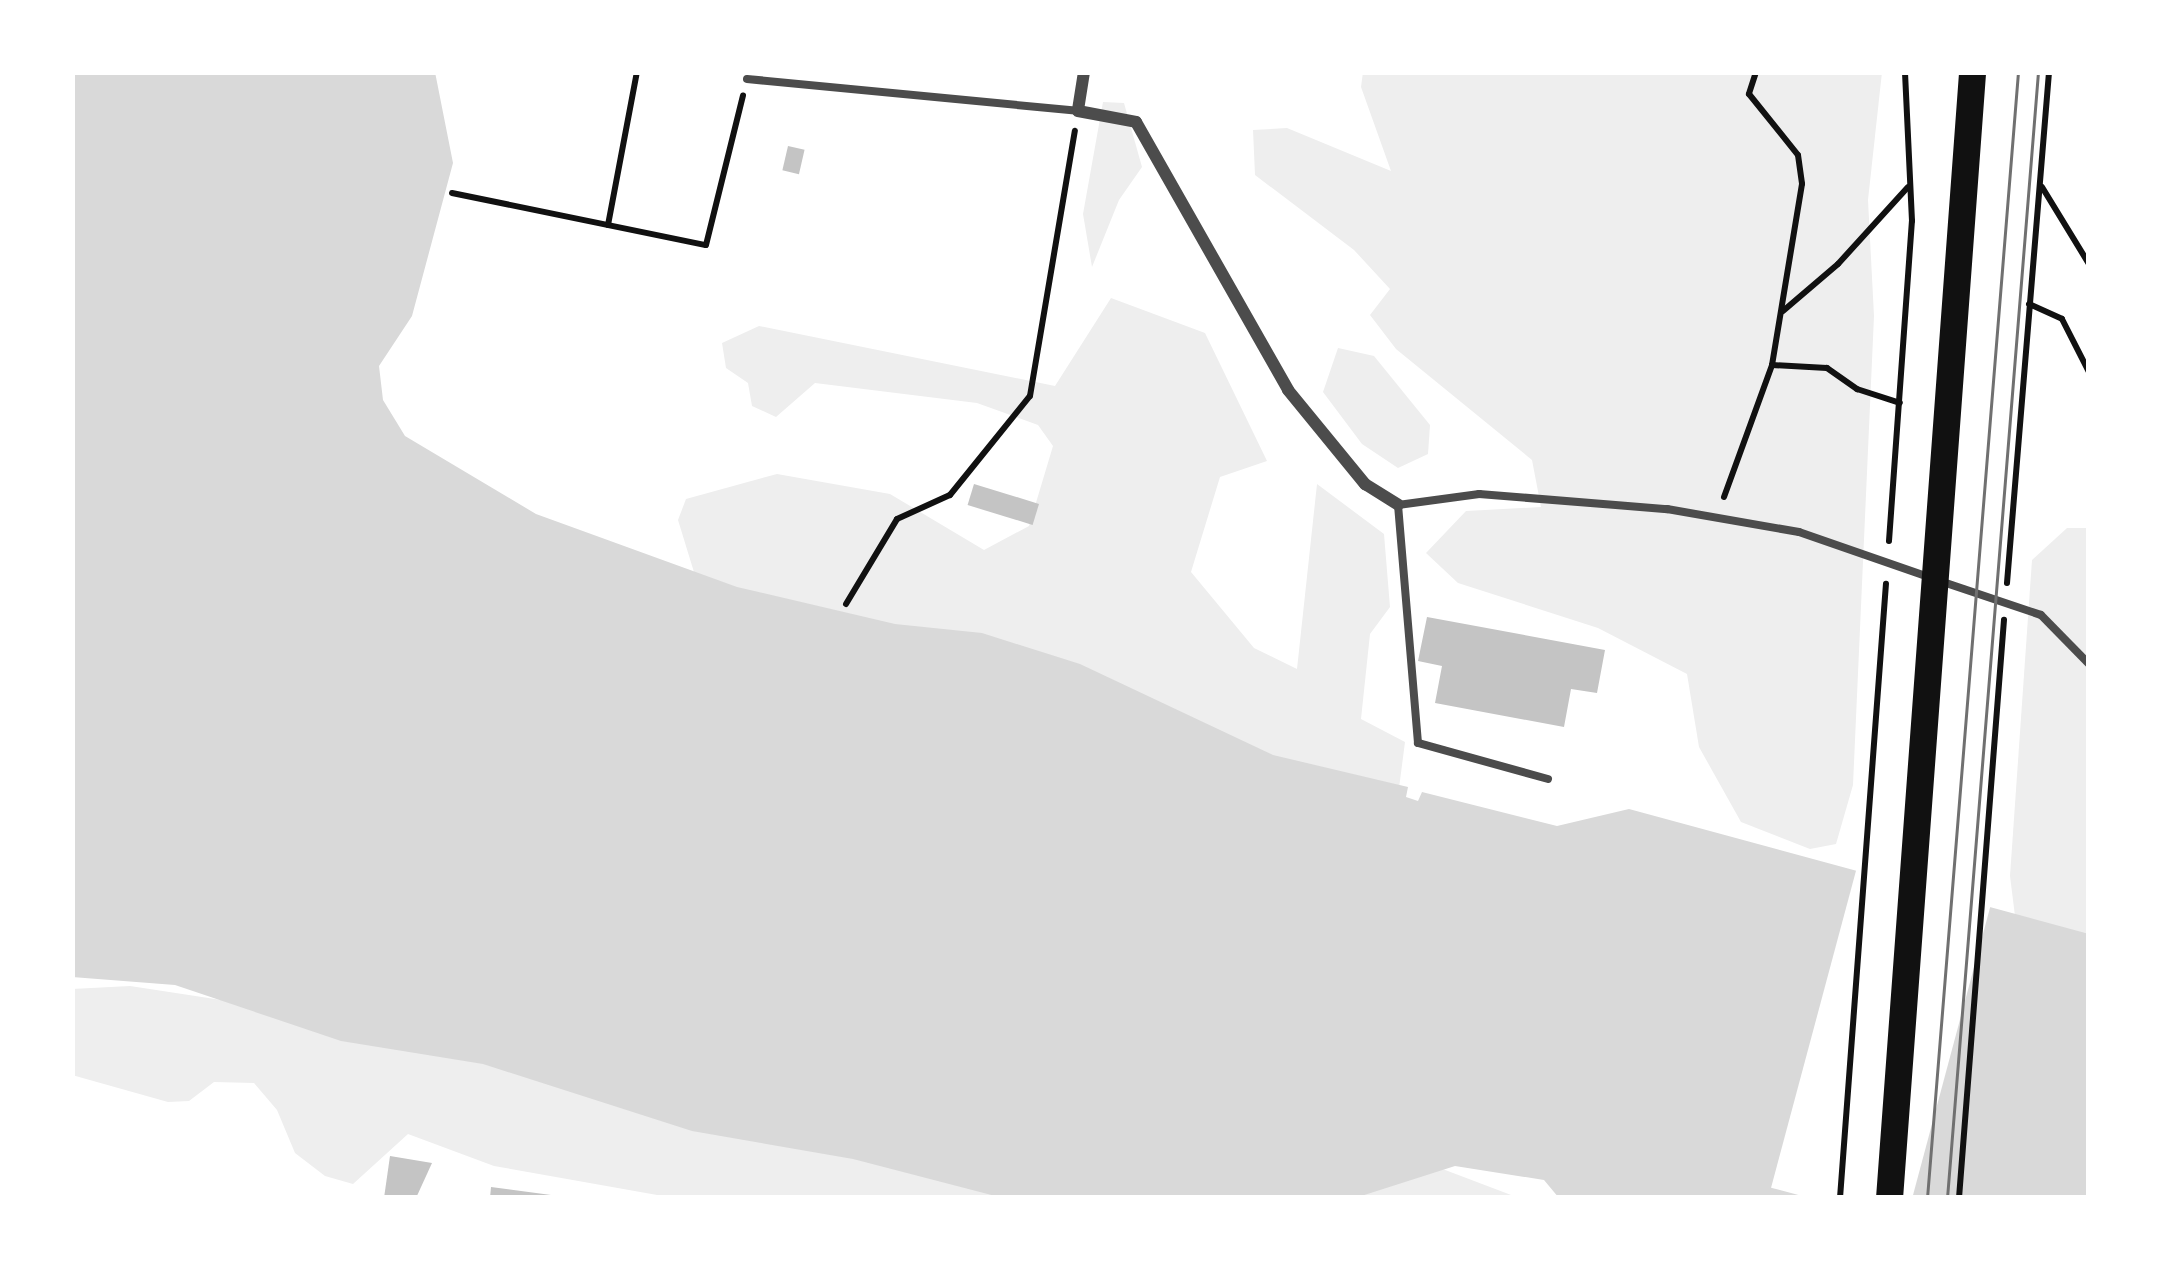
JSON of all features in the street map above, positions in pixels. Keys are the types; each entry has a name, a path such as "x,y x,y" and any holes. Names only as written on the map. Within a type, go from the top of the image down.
{"main road":[{"path":"1889,1198 1972,72"}],"street":[{"path":"1084,72 1078,111 1136,122 1288,390 1365,484 1398,505"}],"lane":[{"path":"747,79 1078,111"},
{"path":"1548,779 1418,743 1398,505 1479,494 1717,518 1799,532 2041,615 2089,664"}],"path":[{"path":"608,225 637,72"},
{"path":"1717,518 1772,364 1802,184 1798,155 1749,94 1756,72"},
{"path":"1889,544 1903,346 1908,187 1905,72"},
{"path":"2006,589 2048,72"},
{"path":"452,193 706,245 747,79"},
{"path":"846,604 897,518 950,495 1030,396 1078,111"},
{"path":"2040,184 2089,264"},
{"path":"1780,313 1838,265 1908,187"},
{"path":"2029,304 2062,319 2089,372"},
{"path":"1772,364 1827,368 1900,404"},
{"path":"1840,1198 1887,567"},
{"path":"1959,1198 2004,612"}],"shaded area":[{"path":"72,72 435,72 453,163 412,316 379,366 383,400 405,436 536,514 737,587 895,624 982,633 1080,664 1273,755 1408,787 1406,797 1418,801 1422,792 1557,826 1629,809 2089,934 2089,1198 1559,1198 1544,1180 1455,1166 1355,1198 1003,1198 853,1159 692,1131 483,1064 341,1041 175,985 72,977"},
{"path":"1363,72 1882,72 1868,200 1874,316 1853,785 1836,844 1810,849 1741,822 1699,747 1687,674 1598,628 1458,583 1426,553 1466,511 1541,507 1532,460 1396,349 1370,315 1390,289 1354,250 1255,175 1253,130 1287,128 1391,171 1361,87"},
{"path":"1103,102 1124,103 1142,167 1119,200 1092,267 1083,214"},
{"path":"1111,298 1205,333 1267,461 1220,477 1191,572 1254,648 1297,669 1317,484 1384,534 1390,607 1370,634 1361,719 1405,742 1395,819 701,595 678,520 686,499 777,474 890,494 984,550 1029,526 1053,446 1038,425 977,403 815,383 776,417 752,406 748,383 726,368 722,343 759,326 1055,386"},
{"path":"1338,348 1374,356 1430,425 1428,454 1398,468 1362,444 1323,392"},
{"path":"2067,528 2089,528 2089,956 2017,932 2010,876 2032,560"},
{"path":"130,986 228,1001 1136,1198 674,1198 494,1166 408,1134 353,1184 325,1176 295,1153 277,1110 254,1083 214,1082 189,1101 168,1102 72,1075 72,989"},
{"path":"1432,1165 1519,1198 1238,1198"}],"pier":[{"path":"1857,867 1991,903 1912,1198 1810,1198 1771,1188"}],"building":[{"path":"788,146 805,150 799,174 782,170"},
{"path":"974,484 1039,504 1033,525 968,505"},
{"path":"1427,617 1605,650 1597,693 1571,689 1564,727 1435,703 1442,666 1418,661"},
{"path":"390,1156 432,1163 416,1198 384,1198"},
{"path":"491,1187 551,1195 490,1198"}],"tram line":[{"path":"1927,1198 2018,72"},
{"path":"1947,1198 2038,72"}]}
